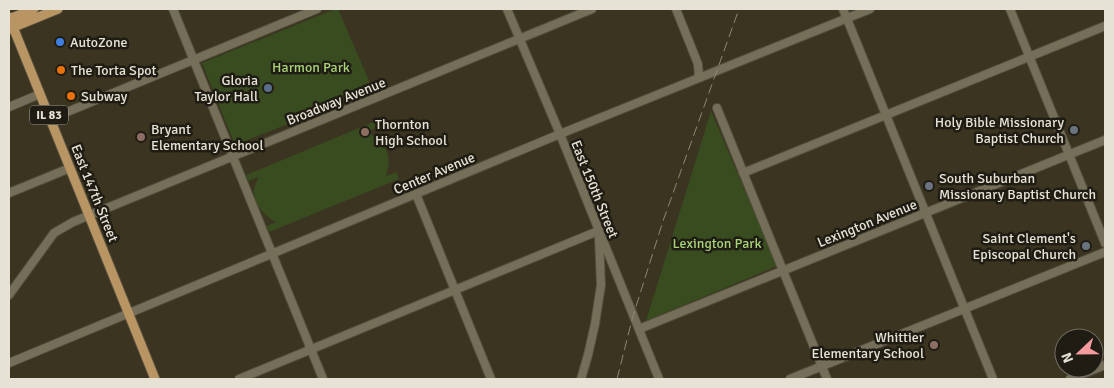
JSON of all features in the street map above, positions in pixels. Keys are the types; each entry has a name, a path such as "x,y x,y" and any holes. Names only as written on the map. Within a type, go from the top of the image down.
{"main road":[{"path":"10,22 34,9"},
{"path":"10,22 58,9"},
{"name":"East 147th Street","path":"10,22 155,379"}],"street":[{"path":"173,9 323,379"},
{"path":"50,119 317,9"},
{"name":"East 150th Street","path":"507,9 560,134 659,379"},
{"name":"Broadway Avenue","path":"9,295 54,233 73,222 592,9"},
{"path":"676,9 698,64 699,78"},
{"path":"843,9 993,379"},
{"name":"Center Avenue","path":"9,362 560,134 870,9"},
{"path":"1010,9 1105,243"},
{"path":"743,173 1105,26"},
{"path":"9,107 40,94"},
{"path":"717,108 827,379"},
{"name":"Lexington Avenue","path":"639,329 1105,140"},
{"path":"9,193 70,168"},
{"path":"416,194 491,379"},
{"path":"239,379 598,231 601,285 595,324 581,379"},
{"path":"790,379 1105,252"},
{"path":"1070,379 1105,365"}],"green space":[{"name":"Harmon Park","path":"338,9 373,90 235,145 202,63"},
{"name":"Lexington Park","path":"711,111 777,266 646,321"},
{"path":"376,121 378,127 367,132 379,140 386,150 389,162 386,176 397,172 399,179 269,232 267,226 276,222 264,213 255,200 254,189 259,177 248,181 246,175"}],"railway":[{"path":"617,379 633,316 663,221 739,9"}],"place":[{"name":"AutoZone","path":"60,42"},
{"name":"The Torta Spot","path":"61,70"},
{"name":"Gloria Taylor Hall","path":"268,88"},
{"name":"Subway","path":"71,96"},
{"name":"Holy Bible Missionary Baptist Church","path":"1074,130"},
{"name":"Thornton High School","path":"365,132"},
{"name":"Bryant Elementary School","path":"141,137"},
{"name":"South Suburban Missionary Baptist Church","path":"929,186"},
{"name":"Saint Clement's Episcopal Church","path":"1086,246"},
{"name":"Whittier Elementary School","path":"934,345"}]}
